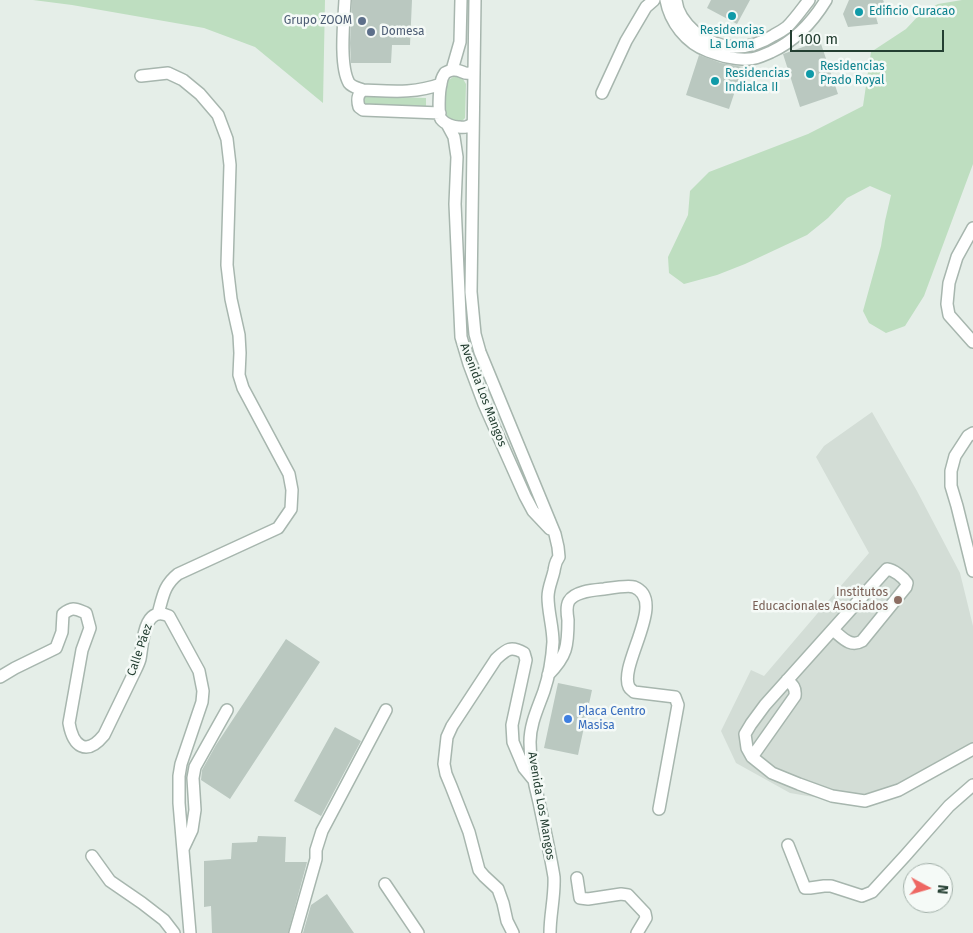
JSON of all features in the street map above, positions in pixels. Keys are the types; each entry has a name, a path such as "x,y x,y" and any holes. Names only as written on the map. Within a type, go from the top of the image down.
{"street":[{"path":"345,0 343,62 348,82 351,85 363,90 408,92 441,84"},
{"path":"452,70 460,42 462,0"},
{"name":"Avenida Los Mangos","path":"475,0 470,292 475,334 487,369 555,534 559,557 555,562 549,590 552,643 548,675 535,713 530,742 534,779 554,877 555,890 550,933"},
{"path":"602,93 626,41 646,8 654,0"},
{"path":"666,0 671,17 680,31 692,43 704,50 726,57 751,59 777,49 798,36 826,0"},
{"path":"676,0 682,17 704,39 726,47 736,47 758,44 786,28 809,0"},
{"path":"363,90 358,94 359,107 363,110 440,114 441,84 445,73 452,70 468,74 474,70"},
{"path":"141,76 168,74 183,80 200,94 218,114 226,139 230,165 227,265 231,299 239,335 239,374 242,388 289,474 292,490 291,509 278,528 178,574 170,581 164,593 158,614"},
{"name":"Avenida Los Mangos","path":"440,114 454,137 457,157 455,204 461,337 484,404 525,496 533,511 555,534"},
{"path":"447,124 464,128 473,123"},
{"path":"973,228 957,257 949,283 948,304 949,315 973,342"},
{"path":"973,433 968,436 955,456 951,471 951,486 973,571"},
{"path":"832,630 851,644 857,644 862,641 906,587 905,580 892,570 887,569 832,630 787,680 765,705 751,724 745,734 749,753 772,773 832,796 865,801 899,790 973,749"},
{"path":"548,675 562,659 566,648 568,636 567,606 569,600 575,595 594,590 633,586 640,591 646,600 647,612 628,673 628,686 634,692 675,697 678,705 658,809"},
{"name":"Calle Páez","path":"0,676 56,648 62,632 63,614 69,609 75,609 86,614 90,628 82,650 69,723 70,732 79,744 85,747 92,746 104,735 139,661 148,621 158,614 163,613 169,616 199,671 203,691 202,702 181,764 179,776 179,803 190,933"},
{"path":"513,933 506,921 498,889 479,870 469,832 446,774 444,764 447,737 452,726 496,659 505,651 511,649 517,649 524,653 526,660 512,724 513,742 524,768 534,779"},
{"path":"749,753 795,696 793,685 787,680"},
{"path":"183,849 192,830 195,810 193,778 195,767 227,710"},
{"path":"295,933 322,831 386,710"},
{"path":"788,845 805,888 831,886 862,896 872,892 949,806 973,785"},
{"path":"92,856 110,881 164,920 174,933"},
{"path":"577,878 580,898 588,900 628,894 645,913 646,918 637,933"},
{"path":"385,884 418,933"}],"shaded area":[{"name":"Institutos Educacionales Asociados","path":"872,412 917,491 960,573 973,626 973,756 898,795 861,805 790,793 736,763 721,731 751,670 764,676 869,553 816,457 824,446"}],"green space":[{"path":"33,0 325,0 323,103 255,47 204,28"},
{"path":"973,0 973,164 924,296 905,326 886,333 869,323 863,311 881,246 891,195 870,186 847,198 828,218 807,235 745,264 717,275 684,284 669,273 668,257 688,215 690,191 709,172 808,134 863,106 871,52 906,29 921,13 938,4"},
{"path":"459,76 466,84 465,118 460,122 455,122 444,118 445,83 453,77"},
{"path":"365,96 426,98 426,111 363,105"}],"building":[{"path":"352,0 412,0 410,45 392,45 391,63 351,63"},
{"name":"Residencias La Loma","path":"711,0 750,0 737,24 707,8"},
{"name":"Edificio Curacao","path":"849,0 883,0 887,9 874,10 878,24 848,27 843,14"},
{"name":"Residencias Prado Royal","path":"820,41 838,94 800,107 783,54"},
{"name":"Residencias Indialca II","path":"699,55 721,63 743,67 729,109 686,95"},
{"path":"286,639 320,662 230,799 201,780 202,770 216,745"},
{"name":"Placa Centro Masisa","path":"558,683 592,690 578,755 544,748"},
{"path":"335,727 361,741 321,816 294,801"},
{"path":"258,836 286,837 285,862 307,862 288,933 212,933 211,906 204,907 204,861 231,859 232,843 257,842"},
{"path":"327,894 354,933 303,933 311,905"}],"place":[{"name":"Edificio Curacao","path":"859,12"},
{"name":"Residencias La Loma","path":"732,16"},
{"name":"Grupo ZOOM","path":"362,21"},
{"name":"Domesa","path":"371,32"},
{"name":"Residencias Prado Royal","path":"810,74"},
{"name":"Residencias Indialca II","path":"715,81"},
{"name":"Institutos Educacionales Asociados","path":"898,600"},
{"name":"Placa Centro Masisa","path":"568,719"}]}
